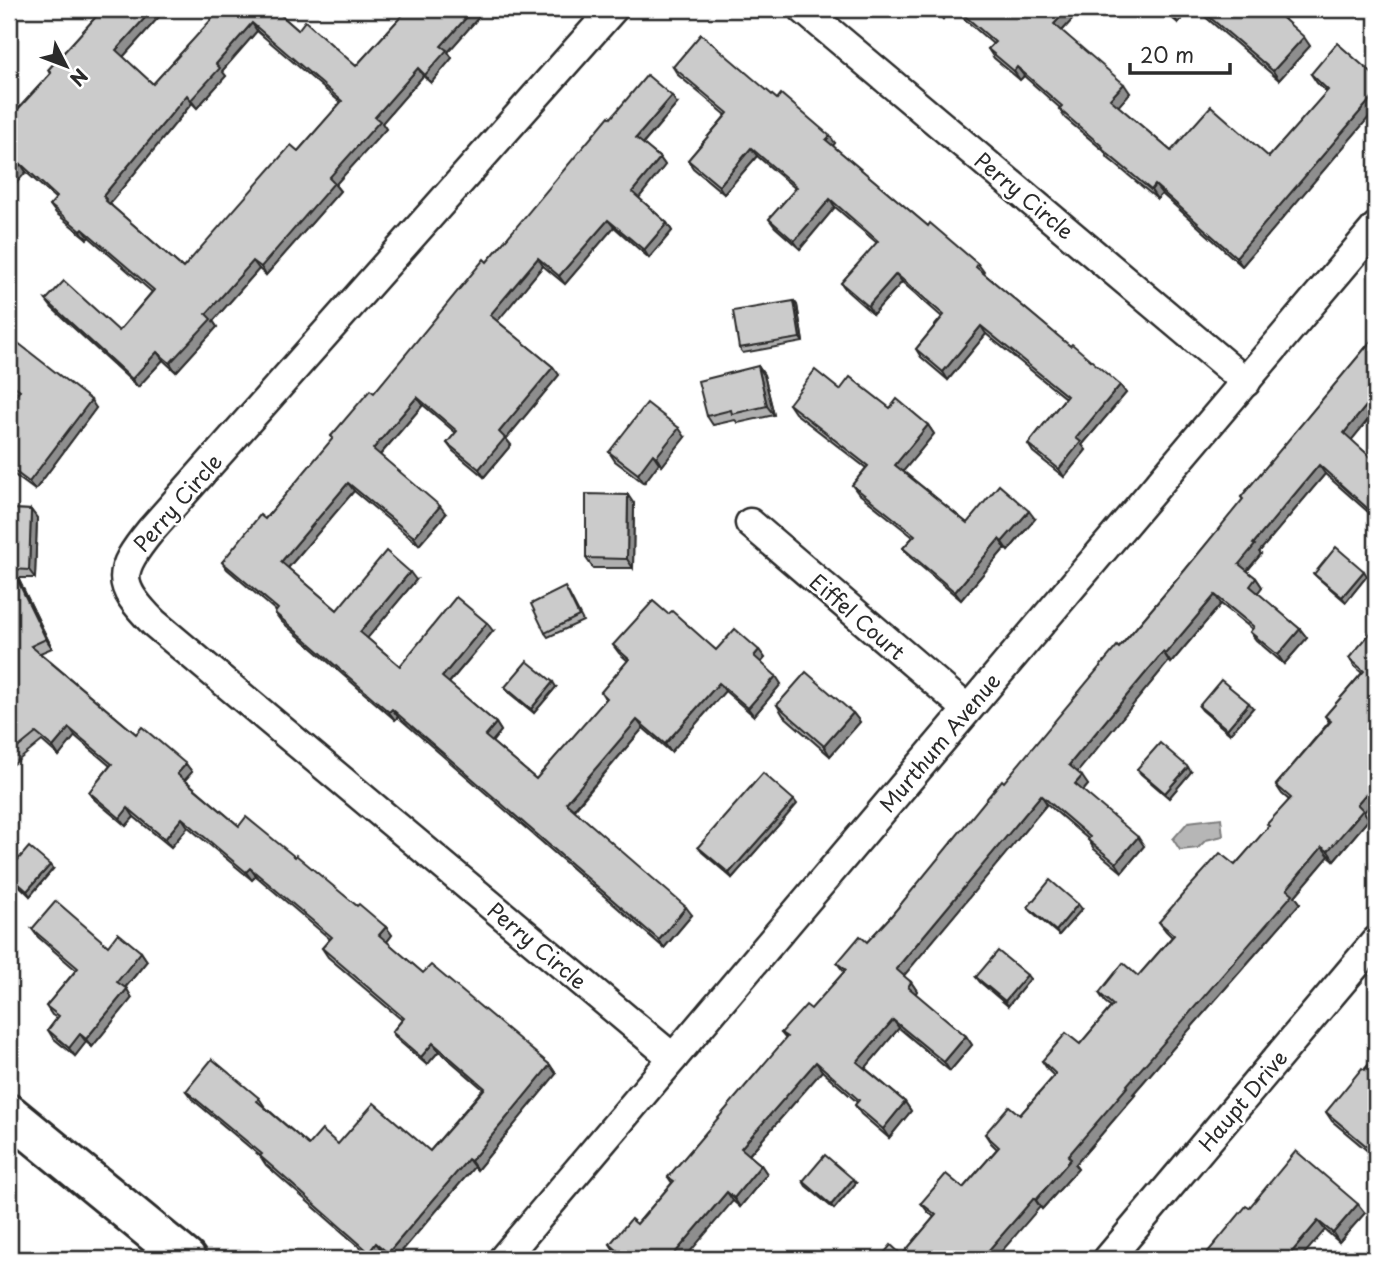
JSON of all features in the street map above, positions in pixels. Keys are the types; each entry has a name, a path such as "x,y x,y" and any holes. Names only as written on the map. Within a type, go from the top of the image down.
{"main road":[{"path":"9,1114 186,1259"}],"street":[{"name":"Perry Circle","path":"613,9 151,530 132,554 124,571 126,589 137,607 154,624 673,1058"},
{"name":"Perry Circle","path":"803,9 1246,382"},
{"name":"Murthum Avenue","path":"503,1259 1376,227"},
{"name":"Eiffel Court","path":"750,523 967,709"},
{"name":"Haupt Drive","path":"1108,1259 1376,941"}],"shaded area":[{"path":"1221,818 1223,836 1206,840 1198,848 1180,850 1173,839 1188,822"}],"building":[{"path":"103,9 153,9 116,50 153,84 220,10 218,9 274,9 298,30 305,21 356,66 408,9 474,9 441,46 447,50 425,75 418,68 375,117 380,121 329,178 334,183 261,267 253,261 206,314 211,319 170,363 157,352 132,379 46,300 64,281 119,331 154,290 83,229 81,231 50,205 57,197 21,164 9,177 9,119 51,73 48,70","holes":["252,23 342,101 298,151 291,145 183,268 103,196 187,95 191,100 220,68 216,64"]},
{"path":"957,9 1063,9 1066,11 1054,24 1124,84 1110,99 1171,151 1211,106 1269,157 1328,90 1311,74 1337,43 1376,77 1376,93 1236,257 1155,185 1151,190 1102,149 1103,147 1059,109 1062,106 1017,67 1014,71 988,49 995,42"},
{"path":"1200,9 1279,9 1276,12 1304,37 1273,71"},
{"path":"701,34 777,99 781,94 830,136 826,140 928,226 930,223 978,264 976,267 1120,385 1076,438 1081,442 1059,469 1028,444 1067,396 981,326 943,372 916,349 944,315 896,274 868,306 841,283 878,241 830,199 794,241 769,219 797,187 751,148 719,186 688,160 728,113 673,67"},
{"path":"647,75 672,96 636,138 660,158 632,192 667,223 644,250 608,220 559,276 538,258 490,315 553,367 499,432 505,438 479,469 447,443 457,431 417,397 373,449 440,506 414,537 348,483 281,562 337,610 386,551 410,572 360,632 400,666 456,597 487,623 442,677 496,723 485,736 536,779 607,698 601,692 629,659 613,645 653,601 668,614 672,611 716,650 735,629 759,650 754,656 776,676 748,708 719,683 665,744 637,720 566,803 686,907 659,940 392,709 389,712 275,613 278,609 222,562 260,515 265,519 370,390 374,393 484,259 487,262 609,116 611,118"},
{"path":"794,301 800,338 739,348 733,311"},
{"path":"1376,335 1376,394 1344,433 1376,462 1376,514 1319,465 1239,564 1256,578 1250,586 1300,629 1278,655 1250,632 1254,627 1215,595 1165,654 1163,652 1069,765 1082,776 1075,784 1138,837 1116,863 1041,795 896,969 911,982 908,987 966,1036 944,1062 893,1020 857,1062 905,1102 883,1129 855,1105 859,1100 816,1062 741,1148 761,1165 734,1198 727,1192 670,1259 609,1259 617,1250 610,1244 631,1219 637,1224 674,1181 668,1177 787,1037 781,1033 806,1005 811,1009 846,970 837,963 860,936 867,942 892,915 1002,780 1004,782 1117,646 1119,648 1185,570 1243,499 1241,497"},
{"path":"13,339 91,400 29,482 9,467 9,441 14,434 9,430 9,405 20,390 9,382 9,346"},
{"path":"758,366 767,406 732,414 731,410 707,416 698,381"},
{"path":"815,370 840,390 850,377 890,408 897,399 928,425 895,465 967,523 999,485 1029,511 1002,542 999,539 955,592 903,548 915,535 852,485 868,466 789,404"},
{"path":"647,403 679,428 656,457 653,454 638,474 609,452"},
{"path":"586,494 628,495 627,559 586,558"},
{"path":"9,509 31,510 29,570 12,569 46,639 31,646 136,734 142,727 186,764 177,774 239,826 246,817 295,857 296,855 386,927 379,935 423,973 431,965 550,1065 471,1161 468,1159 388,1253 376,1243 369,1252 260,1156 262,1154 186,1091 212,1059 309,1145 322,1130 338,1144 374,1103 430,1151 485,1088 433,1043 421,1057 392,1032 404,1018 322,948 332,937 250,868 246,872 182,818 165,839 128,808 120,818 89,792 112,764 69,728 53,747 36,733 9,755"},
{"path":"1336,547 1364,571 1342,597 1314,574"},
{"path":"565,587 579,616 545,633 531,604"},
{"path":"1374,629 1376,782 1357,804 1363,810 1328,851 1322,847 1287,889 1293,894 1127,1085 1068,1156 1071,1159 1036,1200 1034,1198 981,1259 879,1259 891,1245 902,1255 936,1215 921,1203 946,1174 963,1188 999,1147 985,1134 1009,1106 1020,1115 1056,1074 1042,1061 1066,1033 1080,1044 1113,1005 1099,993 1123,963 1138,976 1174,935 1159,922 1220,853 1235,865 1291,798 1276,785 1331,721 1325,716 1364,671 1349,658"},
{"path":"527,661 553,682 531,709 505,687"},
{"path":"806,672 853,713 824,746 777,705"},
{"path":"1221,680 1249,703 1227,729 1199,706"},
{"path":"1160,743 1188,767 1165,793 1137,769"},
{"path":"763,773 794,800 729,873 698,847"},
{"path":"29,847 50,865 27,891 9,875 9,870"},
{"path":"1050,880 1078,904 1056,931 1028,907"},
{"path":"56,901 108,946 118,933 141,952 117,982 127,989 86,1039 80,1034 69,1048 48,1030 59,1016 46,1006 78,968 32,929"},
{"path":"998,951 1027,975 1005,1001 976,977"},
{"path":"1376,1056 1376,1154 1326,1112 1362,1068 1365,1070"},
{"path":"1296,1151 1358,1204 1333,1233 1318,1221 1286,1259 1202,1259 1246,1206 1249,1208"},
{"path":"825,1155 853,1179 831,1205 803,1181"}]}
